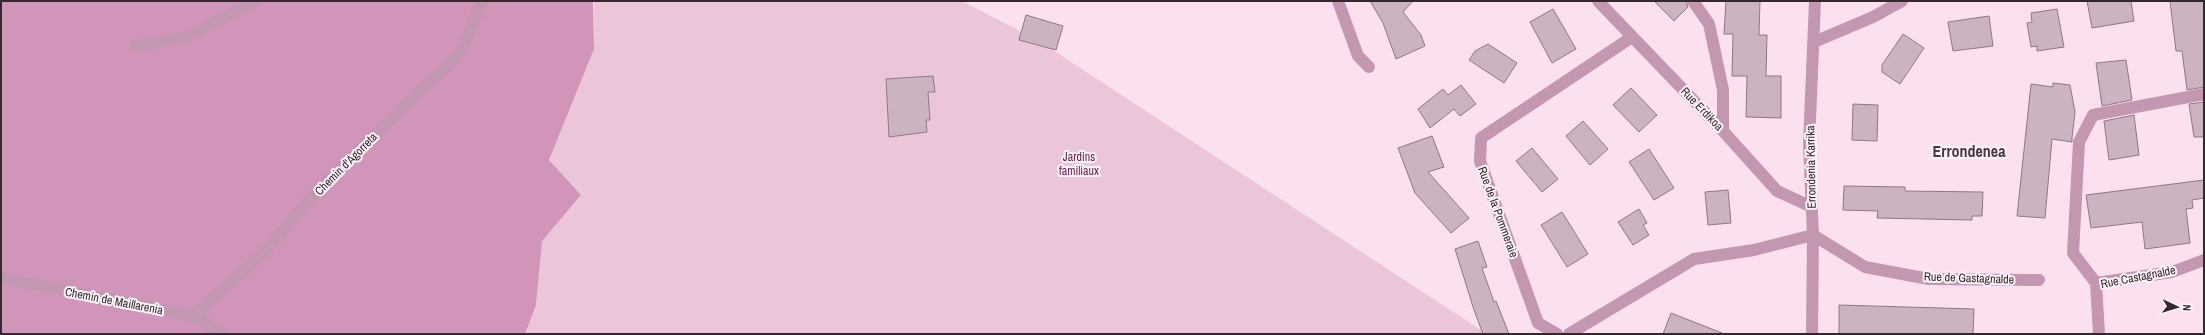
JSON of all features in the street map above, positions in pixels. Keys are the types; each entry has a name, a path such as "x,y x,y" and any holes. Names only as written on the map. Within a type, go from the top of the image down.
{"street":[{"path":"136,46 187,37 255,1"},
{"name":"Chemin d'Agorreta","path":"194,316 267,249 321,187 461,52 482,1"},
{"path":"1338,1 1358,56 1369,66"},
{"name":"Rue Erdikoa","path":"1598,1 1723,131 1777,191 1812,207"},
{"path":"1693,1 1709,24 1723,90 1723,131"},
{"name":"Errondenia Karrika","path":"1812,334 1814,234 1809,144 1815,1"},
{"path":"1814,42 1873,17 1902,1"},
{"name":"Rue de la Pommeraie","path":"1557,334 1538,323 1480,161 1481,138 1632,37"},
{"path":"2096,283 2073,253 2079,142 2093,115 2204,94"},
{"path":"1569,334 1694,259 1754,250 1814,234"},
{"name":"Rue de Gastagnalde","path":"1814,234 1865,267 1929,279 2039,280"},
{"name":"Rue Castagnalde","path":"2099,334 2096,283 2172,272 2204,260"},
{"name":"Chemin de Maillarenia","path":"1,278 194,316 222,334"}],"green space":[{"name":"Jardins familiaux","path":"594,1 962,1 1039,41 1487,334 525,334 536,305 541,241 581,195 549,160 594,49"}],"shaded area":[{"path":"1,1 593,1 594,49 549,160 581,195 542,241 536,305 525,334 1,334"}],"building":[{"path":"1370,1 1413,1 1403,12 1421,35 1425,46 1396,59 1383,23"},
{"path":"1654,1 1686,1 1688,7 1674,21"},
{"path":"1726,1 1760,1 1759,35 1767,35 1766,76 1781,76 1781,118 1746,117 1747,76 1732,76 1733,34 1724,34"},
{"path":"2087,1 2131,1 2134,21 2092,28"},
{"path":"2170,1 2204,1 2204,87 2187,90 2182,51 2176,51"},
{"path":"1553,9 1576,49 1552,63 1530,22"},
{"path":"2057,9 2064,47 2037,51 2037,46 2031,47 2027,23 2032,22 2031,13"},
{"path":"1026,15 1063,26 1056,50 1019,40"},
{"path":"1989,16 1993,46 1953,51 1948,22"},
{"path":"1903,34 1924,48 1900,84 1882,72 1882,65"},
{"path":"1488,44 1517,63 1504,83 1469,60 1475,51"},
{"path":"2126,60 2132,100 2102,106 2096,63"},
{"path":"933,76 935,92 928,92 930,120 926,120 927,132 889,137 886,79"},
{"path":"2053,83 2070,85 2075,112 2072,142 2052,139 2045,218 2017,216 2031,84 2053,87"},
{"path":"1461,85 1476,104 1460,116 1454,109 1430,128 1418,109 1443,89 1448,95"},
{"path":"1631,88 1657,115 1639,132 1613,105"},
{"path":"2204,102 2204,137 2194,137 2189,104"},
{"path":"1853,104 1878,105 1877,141 1852,140"},
{"path":"2134,115 2139,155 2109,160 2104,121"},
{"path":"1583,121 1608,149 1590,165 1566,136"},
{"path":"1432,136 1444,167 1428,172 1469,218 1451,233 1415,193 1398,148"},
{"path":"1532,148 1558,179 1542,192 1516,161"},
{"path":"1649,149 1674,188 1654,200 1629,162"},
{"path":"2204,180 2204,198 2192,200 2193,208 2186,209 2190,243 2145,249 2142,222 2091,228 2086,195"},
{"path":"1844,186 1905,187 1905,191 1983,192 1982,216 1972,216 1972,220 1877,218 1878,211 1843,210"},
{"path":"1728,190 1731,223 1708,225 1705,192"},
{"path":"1639,209 1647,223 1643,225 1649,235 1633,245 1618,222"},
{"path":"1562,212 1588,254 1567,267 1541,225"},
{"path":"1478,241 1487,267 1482,268 1494,302 1496,301 1509,334 1483,334 1474,310 1455,249"},
{"path":"1839,305 1974,309 1973,334 1839,334"},
{"path":"1671,313 1722,333 1722,334 1663,334"}],"district":[{"name":"Errondenea","path":"1969,151"}]}
